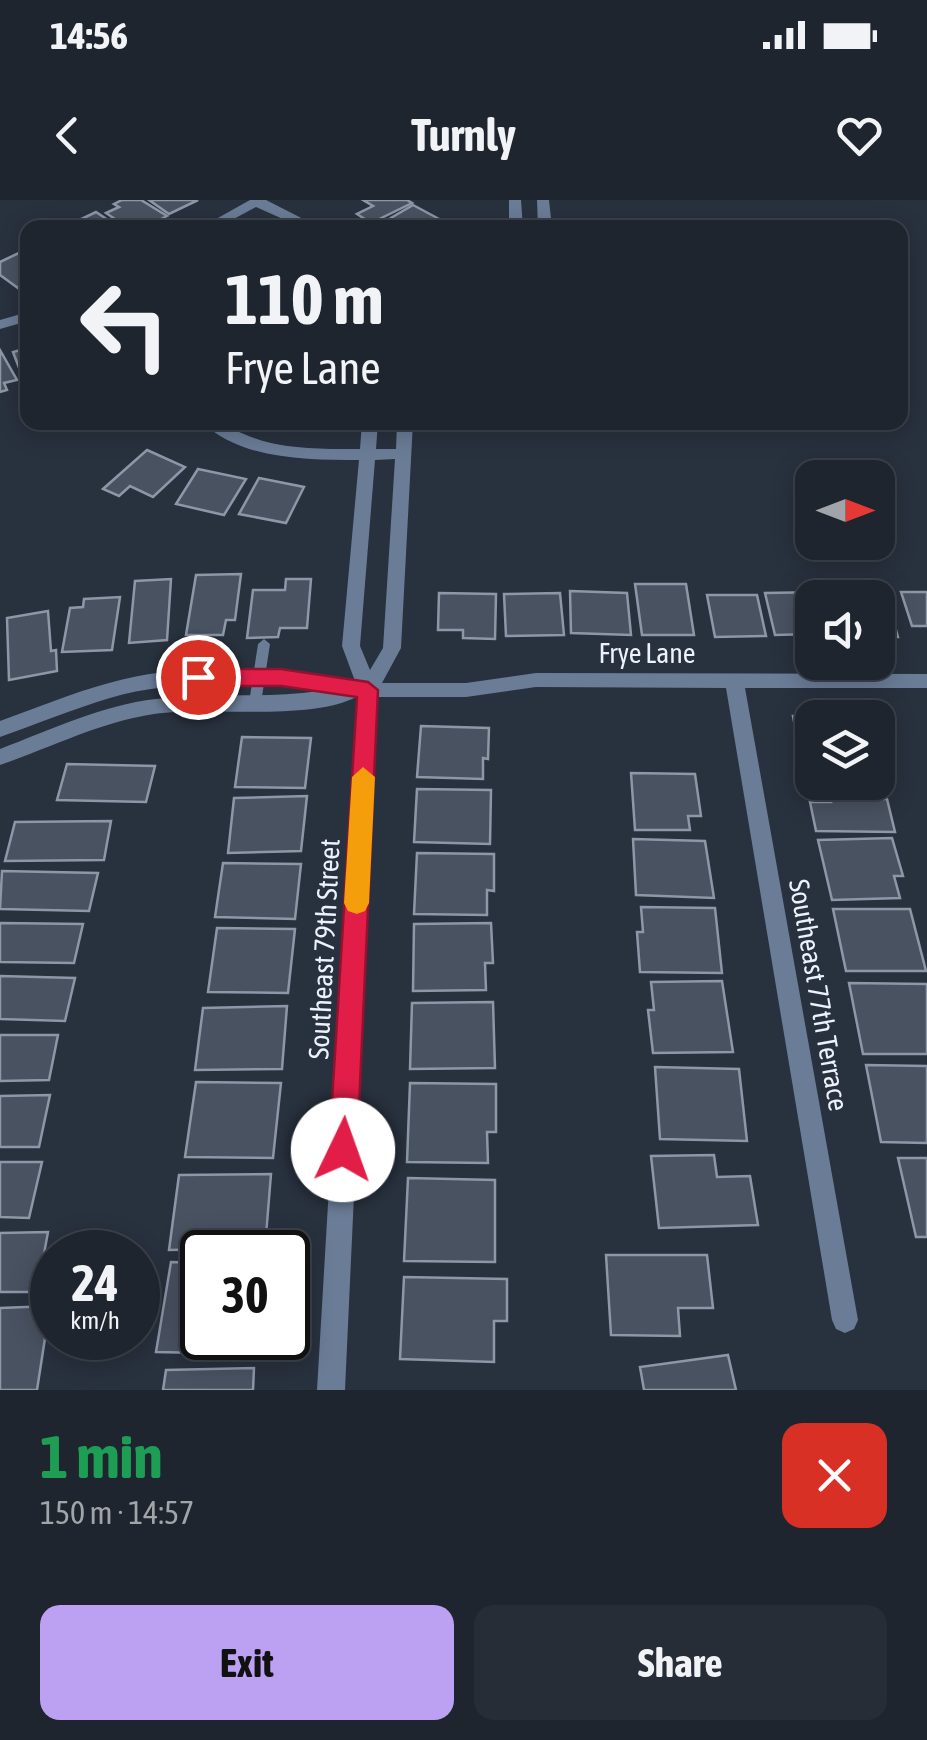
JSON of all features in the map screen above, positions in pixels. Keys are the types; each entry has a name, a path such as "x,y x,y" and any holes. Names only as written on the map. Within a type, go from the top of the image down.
{"street":[{"path":"221,220 258,201 298,220"},
{"path":"224,430 273,450 402,454"},
{"name":"Southeast 79th Street","path":"331,1390 368,690 351,646 369,430"},
{"name":"Southeast 79th Street","path":"368,690 392,648 404,430"},
{"name":"Frye Lane","path":"0,729 113,689 174,680 259,678 368,690 466,690 536,680 927,680"},
{"name":"Southeast 77th Terrace","path":"734,681 845,1320"},
{"name":"Frye Lane","path":"0,757 120,713 173,704 280,704 368,690"}],"lane":[{"path":"254,703 264,644"},
{"path":"173,704 174,680"},
{"path":"70,703 80,726"}],"building":[{"path":"141,200 167,216 159,220 116,220 106,213 119,207 114,204"},
{"path":"149,200 198,200 169,214"},
{"path":"363,200 412,203 377,220 366,220 357,214 373,206"},
{"path":"413,205 441,220 388,220"},
{"path":"96,212 108,220 79,220"},
{"path":"20,252 20,287 0,275 0,262"},
{"path":"0,350 17,380 4,383 7,390 0,392"},
{"path":"20,350 20,370 13,352"},
{"path":"147,450 185,467 153,497 130,486 119,496 103,489"},
{"path":"198,469 246,479 224,515 176,504"},
{"path":"259,478 304,487 286,523 239,514"},
{"path":"241,574 235,620 226,620 223,635 186,635 196,575"},
{"path":"171,579 167,640 129,643 135,581"},
{"path":"286,579 311,579 307,628 280,628 278,637 247,638 253,590 285,590"},
{"path":"635,584 686,584 694,635 642,635"},
{"path":"570,591 627,593 631,635 571,633"},
{"path":"795,592 795,634 775,635 765,593"},
{"path":"901,592 927,592 927,626 912,626"},
{"path":"439,593 496,594 495,639 463,638 463,630 438,630"},
{"path":"560,593 564,635 506,636 504,594"},
{"path":"707,595 757,595 766,636 715,637"},
{"path":"120,597 112,650 62,652 70,608 83,607 84,599"},
{"path":"48,611 57,671 9,680 7,618"},
{"path":"421,726 489,728 483,779 417,777"},
{"path":"242,737 311,738 305,788 235,787"},
{"path":"67,764 155,766 146,802 57,800"},
{"path":"631,773 695,774 701,816 688,816 690,830 635,830"},
{"path":"417,789 491,790 490,844 414,842"},
{"path":"307,796 301,851 228,853 234,798"},
{"path":"887,800 895,832 816,831 810,802"},
{"path":"111,821 104,860 5,861 15,822"},
{"path":"892,838 903,876 894,876 900,898 832,900 818,840"},
{"path":"633,839 705,841 714,898 636,895"},
{"path":"417,853 494,854 494,891 487,890 487,915 414,914"},
{"path":"223,863 301,864 295,919 215,917"},
{"path":"2,871 98,873 89,911 0,909"},
{"path":"641,907 715,908 722,973 640,972 637,932 643,932"},
{"path":"833,909 910,909 926,971 846,971"},
{"path":"0,923 83,924 74,963 0,962"},
{"path":"491,923 493,963 485,963 486,990 413,991 414,924"},
{"path":"217,928 295,929 288,993 208,992"},
{"path":"0,976 75,978 65,1021 0,1019"},
{"path":"722,981 733,1052 653,1053 648,1010 654,1010 651,982"},
{"path":"849,983 927,984 927,1054 863,1054"},
{"path":"493,1002 495,1068 410,1069 412,1003"},
{"path":"287,1006 282,1069 195,1070 203,1008"},
{"path":"0,1035 58,1035 49,1080 0,1081"},
{"path":"866,1065 927,1066 927,1143 881,1142"},
{"path":"655,1067 739,1069 747,1141 660,1139"},
{"path":"196,1082 281,1083 273,1158 185,1157"},
{"path":"410,1083 496,1084 496,1132 487,1132 488,1163 407,1162"},
{"path":"50,1095 39,1147 0,1147 0,1096"},
{"path":"714,1155 717,1177 750,1176 758,1225 659,1228 651,1156"},
{"path":"898,1158 927,1158 927,1237 916,1237"},
{"path":"0,1162 42,1162 29,1218 0,1217"},
{"path":"271,1174 266,1230 180,1230 180,1250 169,1250 179,1175"},
{"path":"408,1178 495,1180 495,1262 404,1261"},
{"path":"30,1232 30,1292 0,1292 0,1233"},
{"path":"606,1255 707,1255 713,1308 678,1308 680,1336 611,1335"},
{"path":"171,1262 180,1262 180,1352 160,1352"},
{"path":"404,1277 507,1279 507,1321 494,1321 494,1362 400,1359"},
{"path":"30,1307 30,1360 42,1360 37,1390 0,1390 0,1308"},
{"path":"728,1355 736,1390 644,1390 640,1367"},
{"path":"254,1368 253,1390 163,1390 166,1370"}],"slow traffic":[{"path":"357,903 363,777"}],"route":[{"path":"198,677 281,678 368,690 343,1150"}]}
